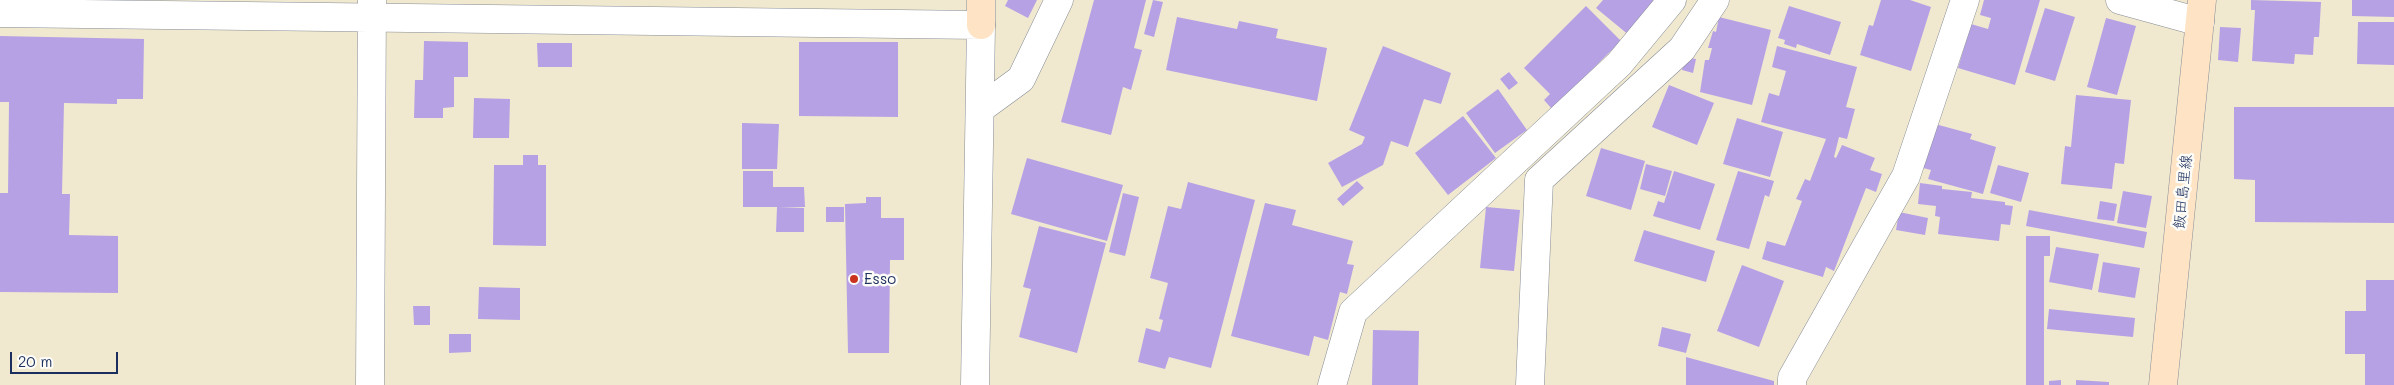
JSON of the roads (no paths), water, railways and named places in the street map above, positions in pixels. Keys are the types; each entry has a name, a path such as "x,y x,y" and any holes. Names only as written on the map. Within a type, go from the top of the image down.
{"main road":[{"name":"飯田島里線","path":"2163,385 2201,11"}],"street":[{"path":"980,110 1021,79 1059,0"},
{"path":"1332,385 1354,312 1618,64 1672,0"},
{"path":"1530,385 1539,180 1682,49 1715,0"},
{"path":"1792,385 1792,378 1906,176 1965,0"},
{"path":"2120,0 2201,11"},
{"path":"0,13 372,9 981,12 975,385"},
{"path":"370,385 372,9"}],"place":[{"name":"Esso","path":"854,279"}]}
